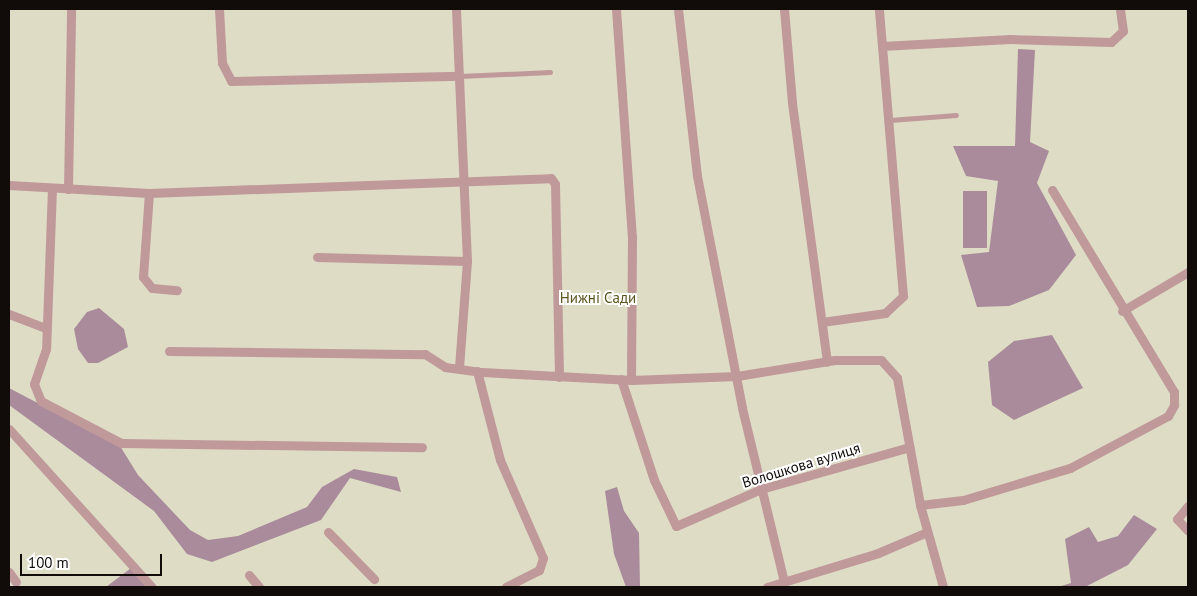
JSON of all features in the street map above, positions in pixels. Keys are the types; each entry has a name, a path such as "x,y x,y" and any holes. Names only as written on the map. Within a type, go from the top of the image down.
{"street":[{"path":"68,189 71,9"},
{"path":"219,9 222,63 231,81 460,76"},
{"path":"456,9 466,183 467,261 459,367"},
{"path":"616,9 632,237 631,380"},
{"path":"678,9 697,176 761,489 784,582"},
{"path":"784,9 792,103 826,362"},
{"path":"822,322 885,313 903,296 890,120 879,9"},
{"path":"882,46 1000,40 1111,42 1123,31 1120,9"},
{"path":"9,185 150,193 466,183 542,176 555,184 559,377"},
{"path":"52,188 46,328 34,393 121,443 422,447"},
{"path":"920,506 1006,489 1070,468 1168,416 1174,405 1174,392 1122,311 1052,190"},
{"path":"150,193 143,277 152,288 177,290"},
{"path":"318,257 467,261"},
{"path":"1122,311 1188,272"},
{"path":"9,314 46,328"},
{"path":"169,351 425,354 444,367 559,377 621,380 737,376 826,362 870,358 893,369 920,506 943,587"},
{"path":"478,371 500,460 543,558 539,570 506,587"},
{"name":"Волошкова вулиця","path":"621,380 654,480 676,526 761,489 909,447"},
{"path":"9,429 152,587"},
{"path":"1188,506 1177,519 1188,530"},
{"path":"328,532 374,579"},
{"path":"767,587 878,553 927,532"},
{"path":"9,572 16,582"},
{"path":"249,575 259,587"}],"lane":[{"path":"460,76 550,72"},
{"path":"890,120 956,115"}],"green space":[{"name":"Нижні Сади","path":"9,9 1188,9 1188,587 9,587"}],"shaded area":[{"path":"1018,49 1035,50 1030,142 1049,151 1037,183 1076,255 1049,290 1009,306 977,307 961,255 989,252 998,181 966,176 953,146 1015,146"},
{"path":"963,191 987,191 987,248 963,248"},
{"path":"99,308 124,329 128,347 98,363 88,363 78,349 74,329 87,312"},
{"path":"1052,335 1083,388 1014,420 992,405 988,362 1014,341"},
{"path":"9,388 120,446 138,475 190,530 208,540 238,536 307,507 322,487 354,469 397,477 401,492 350,478 321,520 212,562 187,554 154,511 9,405"},
{"path":"617,487 624,511 639,533 640,587 626,587 614,554 605,491"},
{"path":"1134,515 1157,529 1128,565 1085,587 1058,587 1071,583 1065,539 1089,527 1098,542 1118,536"},
{"path":"131,568 150,587 106,587"}]}
